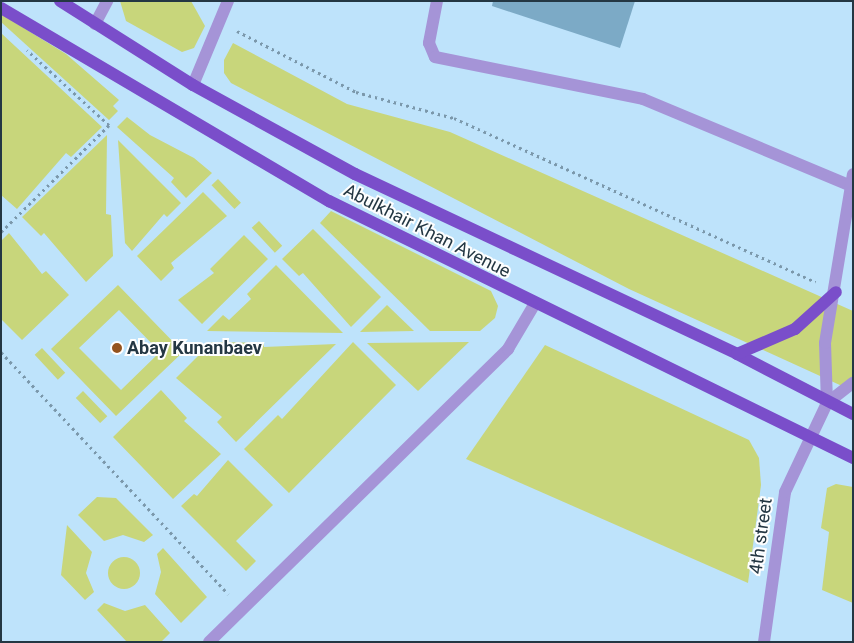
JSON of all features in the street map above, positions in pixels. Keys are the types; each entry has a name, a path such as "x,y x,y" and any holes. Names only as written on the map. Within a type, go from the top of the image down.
{"main road":[{"name":"Abulkhair Khan Avenue","path":"60,1 194,84 355,174 737,354 827,403 853,414"},
{"name":"Abulkhair Khan Avenue","path":"1,8 104,73 329,201 534,305 806,438 853,458"},
{"path":"737,354 795,329 836,292"}],"street":[{"path":"95,24 107,1"},
{"path":"194,84 228,1"},
{"path":"438,1 429,43 435,57 643,99 852,180 836,292 825,344 827,403"},
{"path":"209,642 508,349 534,305"},
{"path":"827,403 853,382"},
{"name":"4th street","path":"764,642 785,492 806,438 827,403"}],"path":[{"path":"233,29 356,92 454,118 836,292"},
{"path":"1,232 108,125 23,46"},
{"path":"1,352 243,610"}],"green space":[{"path":"120,1 191,1 205,26 194,48 182,52 126,21"},
{"path":"1,14 66,54 119,100 113,106 118,111 109,120 1,22"},
{"path":"1,33 102,127 71,157 66,153 17,209 1,195"},
{"path":"233,43 347,104 450,132 853,311 853,391 629,289 231,83 224,73 224,60"},
{"path":"127,117 150,135 194,158 212,173 186,198 171,182 174,178 117,127"},
{"path":"107,135 106,214 111,215 113,256 86,282 44,233 41,236 22,217"},
{"path":"118,140 181,203 167,217 164,214 132,251 125,243"},
{"path":"218,179 241,203 234,209 212,185"},
{"path":"203,192 227,216 171,263 174,268 161,281 137,256"},
{"path":"331,211 491,291 498,306 495,318 480,331 430,331 320,223"},
{"path":"259,221 282,246 275,253 252,228"},
{"path":"313,229 381,297 351,327 303,273 299,276 282,259"},
{"path":"9,233 42,274 46,271 69,295 22,340 1,319 1,241"},
{"path":"244,235 268,259 202,324 178,300 214,273 210,269"},
{"path":"276,265 343,333 207,331 223,315 229,320 251,299 247,294"},
{"path":"118,285 183,352 116,416 51,349","holes":["119,310 160,352 121,390 79,348"]},
{"path":"387,305 414,331 360,332"},
{"path":"212,342 264,343 264,347 336,344 236,442 217,422 222,417 176,378"},
{"path":"353,342 396,385 289,493 244,449 278,415 282,419"},
{"path":"469,342 418,391 367,343"},
{"path":"545,345 749,440 759,458 761,485 748,583 466,459"},
{"path":"42,348 65,373 58,380 35,355"},
{"path":"161,390 187,418 184,421 221,454 173,499 113,437"},
{"path":"83,391 107,416 100,423 76,398"},
{"path":"228,460 273,505 236,541 256,561 246,571 181,506 194,494 197,496"},
{"path":"836,484 853,487 853,603 822,590 829,532 821,528 827,488"},
{"path":"97,497 116,498 153,535 144,542 123,535 104,541 78,515"},
{"path":"67,525 92,552 86,573 94,592 85,600 61,575"},
{"path":"163,548 207,597 181,623 155,594 161,572 157,554"},
{"path":"124,557 130,558 135,562 139,567 139,579 135,584 130,588 124,589 118,588 113,584 109,579 108,573 109,567 113,562 118,558"},
{"path":"104,603 125,611 145,605 170,633 161,642 127,642 97,610"}],"building":[{"path":"493,1 635,1 620,48 492,6"}],"place":[{"name":"Abay Kunanbaev","path":"117,348"}]}
